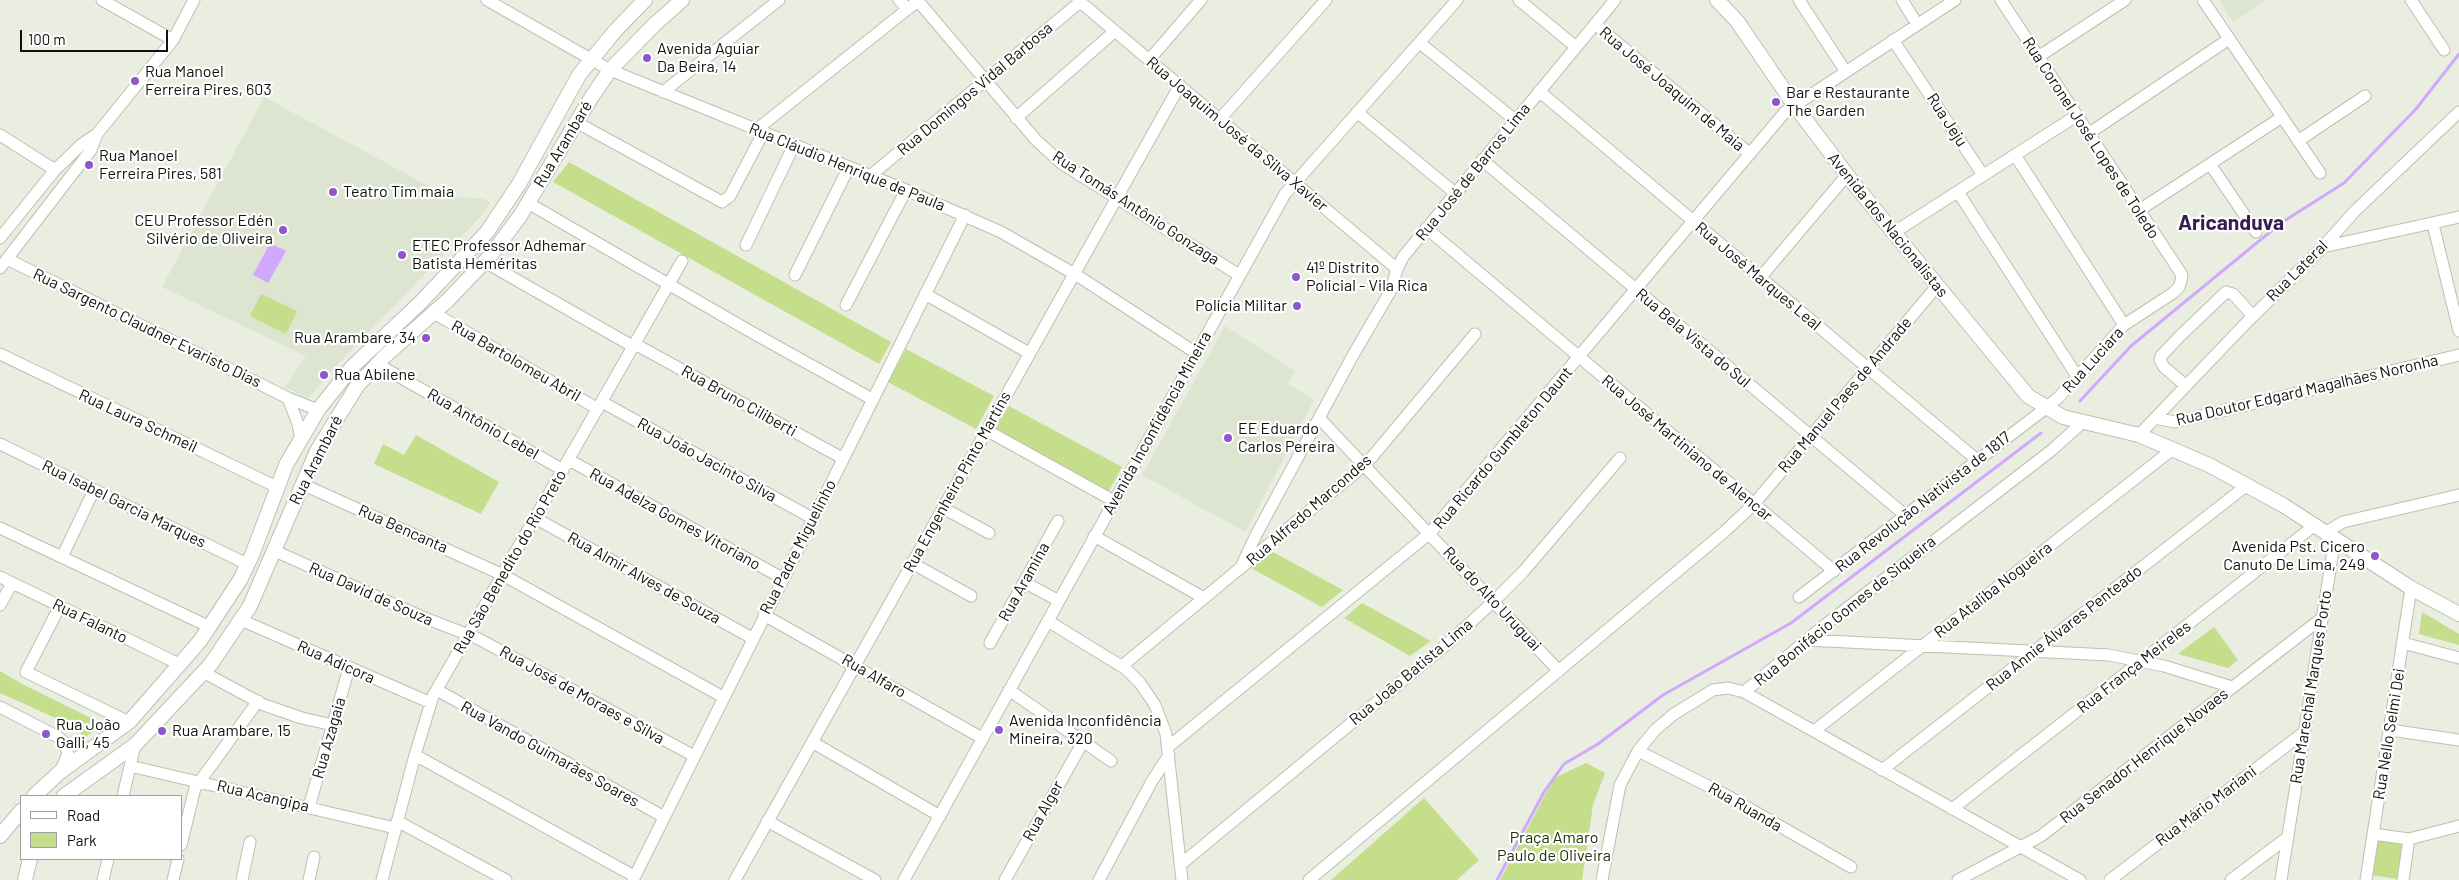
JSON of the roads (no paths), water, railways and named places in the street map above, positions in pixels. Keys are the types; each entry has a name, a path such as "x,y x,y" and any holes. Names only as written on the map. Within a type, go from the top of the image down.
{"main road":[{"name":"Rua Arambaré","path":"318,410 352,367 420,303 487,232 504,207 571,87 590,60 645,0"},
{"path":"654,25 665,0"},
{"name":"Rua Arambaré","path":"65,795 135,745 203,672 241,620 275,551 322,441 357,386 377,364 450,298 485,262 528,203 576,122 610,70 654,25 682,0"},
{"name":"Avenida dos Nacionalistas","path":"1718,0 1737,21 1795,106 1847,176 2028,396 2063,417 2139,435 2173,449 2246,486 2326,532 2411,588 2457,615"},
{"path":"450,298 445,290 452,268"},
{"path":"35,795 60,772 129,722 181,665 210,627 248,564 277,487 318,410"},
{"path":"0,836 20,812"},
{"path":"25,880 30,860"}],"street":[{"path":"102,0 173,40"},
{"path":"3,263 90,150 98,134 173,40 194,0"},
{"name":"Rua Cláudio Henrique de Paula","path":"487,0 610,70 906,190 965,215 1025,244 1196,353"},
{"path":"663,92 779,0"},
{"path":"899,0 908,9"},
{"path":"1149,60 1201,0"},
{"path":"1220,119 1326,0"},
{"name":"Avenida Inconfidência Mineira","path":"904,880 1284,194 1457,0"},
{"path":"1519,0 1576,47"},
{"name":"Rua José de Barros Lima","path":"1240,569 1257,533 1352,357 1391,290 1397,269 1454,193 1615,0"},
{"path":"1799,0 1846,72"},
{"path":"1902,0 1917,24"},
{"name":"Rua Ricardo Gumbleton Daunt","path":"1099,880 1168,751 1430,534 1785,112 1955,0"},
{"name":"Rua Coronel José Lopes de Toledo","path":"2001,0 2138,211 2182,275"},
{"path":"2038,57 2124,0"},
{"path":"2203,0 2320,173"},
{"path":"2411,0 2444,50"},
{"path":"576,122 722,202 730,196 760,131 919,1"},
{"name":"Rua Tomás Antônio Gonzaga","path":"919,1 1016,118 1060,163 1239,275"},
{"name":"Rua Joaquim José da Silva Xavier","path":"1079,1 1397,269"},
{"name":"Rua Domingos Vidal Barbosa","path":"870,176 986,81 1079,1"},
{"name":"Rua José Joaquim de Maia","path":"1595,24 1750,154"},
{"path":"1016,118 1115,31"},
{"name":"Rua Jeju","path":"1893,40 1983,175"},
{"path":"2088,134 2229,40"},
{"path":"1420,43 1516,120"},
{"name":"Rua Engenheiro Pinto Martins","path":"734,880 1180,85"},
{"name":"Rua José Marques Leal","path":"1539,92 1977,460"},
{"path":"2298,141 2366,96"},
{"path":"1357,112 1454,193"},
{"name":"Rua Lateral","path":"2139,435 2253,316 2323,247 2354,212 2459,112"},
{"path":"1893,233 2076,116"},
{"path":"2138,211 2282,117"},
{"path":"0,134 55,170"},
{"path":"0,238 4,226 17,218 55,170 82,144 98,134"},
{"path":"746,245 794,145"},
{"path":"2015,155 2124,325"},
{"name":"Rua Bela Vista do Sul","path":"1482,160 1905,516"},
{"path":"2210,164 2256,232"},
{"path":"795,275 849,168"},
{"path":"1760,278 1847,176"},
{"path":"846,305 906,190"},
{"path":"1958,192 2077,376"},
{"path":"528,203 872,399"},
{"name":"Rua Padre Miguelinho","path":"634,878 752,638 965,215"},
{"path":"2323,247 2459,217"},
{"path":"17,218 19,227 31,229"},
{"path":"2433,224 2459,331"},
{"path":"4,226 17,230 23,238"},
{"name":"Rua José Martiniano de Alencar","path":"1426,228 1834,571"},
{"name":"Rua São Benedito do Rio Preto","path":"382,880 415,755 431,703 437,690 682,261"},
{"name":"Rua Bruno Ciliberti","path":"485,262 842,458"},
{"name":"Rua Sargento Claudner Evaristo Dias","path":"3,263 288,398 318,410"},
{"name":"Rua Luciara","path":"2046,408 2124,325 2173,293 2179,287 2182,275"},
{"name":"Rua Manuel Paes de Andrade","path":"1309,880 1559,670 1697,558 1754,504 1867,367 1937,286"},
{"path":"2186,386 2164,367 2160,360 2161,356 2180,336 2226,292 2233,294 2253,316"},
{"path":"925,294 1029,353"},
{"name":"Rua Bartolomeu Abril","path":"434,312 600,406"},
{"name":"Rua Alfredo Marcondes","path":"1122,666 1364,465 1475,334"},
{"name":"Rua Laura Schmeil","path":"0,354 277,487"},
{"name":"Rua Doutor Edgard Magalhães Noronha","path":"2155,418 2175,422 2459,355"},
{"name":"Rua Antônio Lebel","path":"377,364 566,465"},
{"path":"288,398 298,424 301,440"},
{"name":"Rua João Jacinto Silva","path":"600,406 812,518"},
{"name":"Rua Revolução Nativista de 1817","path":"1799,597 2046,408"},
{"name":"Rua do Alto Uruguai","path":"1320,419 1559,670"},
{"name":"Rua Bonifácio Gomes de Siqueira","path":"2080,880 1744,692 1807,640 2052,450 2084,421"},
{"path":"986,430 1114,501"},
{"name":"Rua Isabel Garcia Marques","path":"0,444 248,564"},
{"name":"Rua Ataliba Nogueira","path":"1814,731 2173,449"},
{"name":"Rua João Batista Lima","path":"1180,865 1447,644 1494,601 1530,564 1620,458"},
{"name":"Rua Adelza Gomes Vitoriano","path":"566,465 782,578"},
{"name":"Rua Bencanta","path":"302,484 503,575 723,697"},
{"name":"Rua Annie Álvares Penteado","path":"1882,770 2246,486"},
{"path":"62,557 94,490"},
{"name":"Rua França Meireles","path":"1952,809 2143,661 2326,532 2343,522 2459,495"},
{"path":"942,508 989,533"},
{"name":"Rua Almir Alves de Souza","path":"535,518 752,638"},
{"name":"Rua Aramina","path":"990,643 1058,522"},
{"path":"0,528 210,627"},
{"name":"Rua Marechal Marques Porto","path":"2281,880 2322,618 2326,532"},
{"path":"1094,536 1204,598"},
{"name":"Rua David de Souza","path":"275,551 420,616 469,634"},
{"path":"912,563 971,596"},
{"name":"Rua Falanto","path":"0,577 181,665"},
{"path":"1024,582 1059,601"},
{"path":"0,605 12,583"},
{"name":"Rua Nello Selmi Dei","path":"2370,879 2373,834 2411,588"},
{"path":"60,606 26,672 129,722"},
{"name":"Rua Alfaro","path":"764,615 982,738"},
{"name":"Rua Senador Henrique Novaes","path":"1958,880 2022,848 2116,779 2322,618"},
{"name":"Rua Adicora","path":"241,620 431,703"},
{"path":"1048,622 1122,666 1140,683 1162,719 1168,751 1182,880"},
{"name":"Rua José de Moraes e Silva","path":"469,634 694,756"},
{"path":"1807,640 2109,655 2143,661 2232,687"},
{"path":"2403,643 2459,658"},
{"name":"Rua Azagaia","path":"309,807 349,668"},
{"path":"203,672 258,701 302,718 333,725"},
{"path":"1602,880 1620,785 1638,750 1655,730 1674,714 1712,690 1728,688 1744,692"},
{"name":"Rua Vando Guimarães Soares","path":"437,690 664,817"},
{"path":"1009,690 1111,761"},
{"path":"182,840 193,793 199,782 258,701"},
{"path":"1,709 58,737 64,742 68,754 60,772"},
{"path":"2390,730 2459,740"},
{"name":"Rua Mário Mariani","path":"2110,880 2304,733"},
{"path":"812,742 940,816"},
{"name":"Rua Alger","path":"1005,880 1083,742"},
{"name":"Rua Arambaré","path":"123,795 135,745"},
{"name":"Rua Ruanda","path":"1638,750 1724,794 1851,867"},
{"path":"415,755 634,878"},
{"name":"Rua Acangipa","path":"130,766 396,825 506,880"},
{"path":"768,821 875,880"},
{"path":"2373,834 2409,839 2459,826"},
{"path":"2231,880 2288,837"},
{"path":"2403,880 2409,839"},
{"path":"242,880 250,842"},
{"path":"309,880 314,857"},
{"path":"103,880 108,860"},
{"path":"173,880 178,860"}],"waterway":[{"path":"2080,401 2131,346 2281,223 2344,183 2416,109 2459,54"},
{"path":"1497,880 1544,792 1564,764 1598,744 1663,695 1791,623 2041,433"}],"place":[{"name":"Avenida Aguiar Da Beira, 14","path":"647,58"},
{"name":"Rua Manoel Ferreira Pires, 603","path":"135,81"},
{"name":"Bar e Restaurante The Garden","path":"1776,102"},
{"name":"Rua Manoel Ferreira Pires, 581","path":"89,165"},
{"name":"Teatro Tim maia","path":"333,192"},
{"name":"CEU Professor Edén Silvério de Oliveira","path":"283,230"},
{"name":"ETEC Professor Adhemar Batista Heméritas","path":"402,255"},
{"name":"41º Distrito Policial - Vila Rica","path":"1296,277"},
{"name":"Polícia Militar","path":"1297,306"},
{"name":"Rua Arambare, 34","path":"426,338"},
{"name":"Rua Abilene","path":"324,375"},
{"name":"EE Eduardo Carlos Pereira","path":"1228,438"},
{"name":"Avenida Pst. Cicero Canuto De Lima, 249","path":"2375,556"},
{"name":"Avenida Inconfidência Mineira, 320","path":"999,730"},
{"name":"Rua Arambare, 15","path":"162,731"},
{"name":"Rua João Galli, 45","path":"46,734"}],"district":[{"name":"Aricanduva","path":"2231,223"}],"park label":[{"name":"Praça Amaro Paulo de Oliveira","path":"1554,847"}]}
